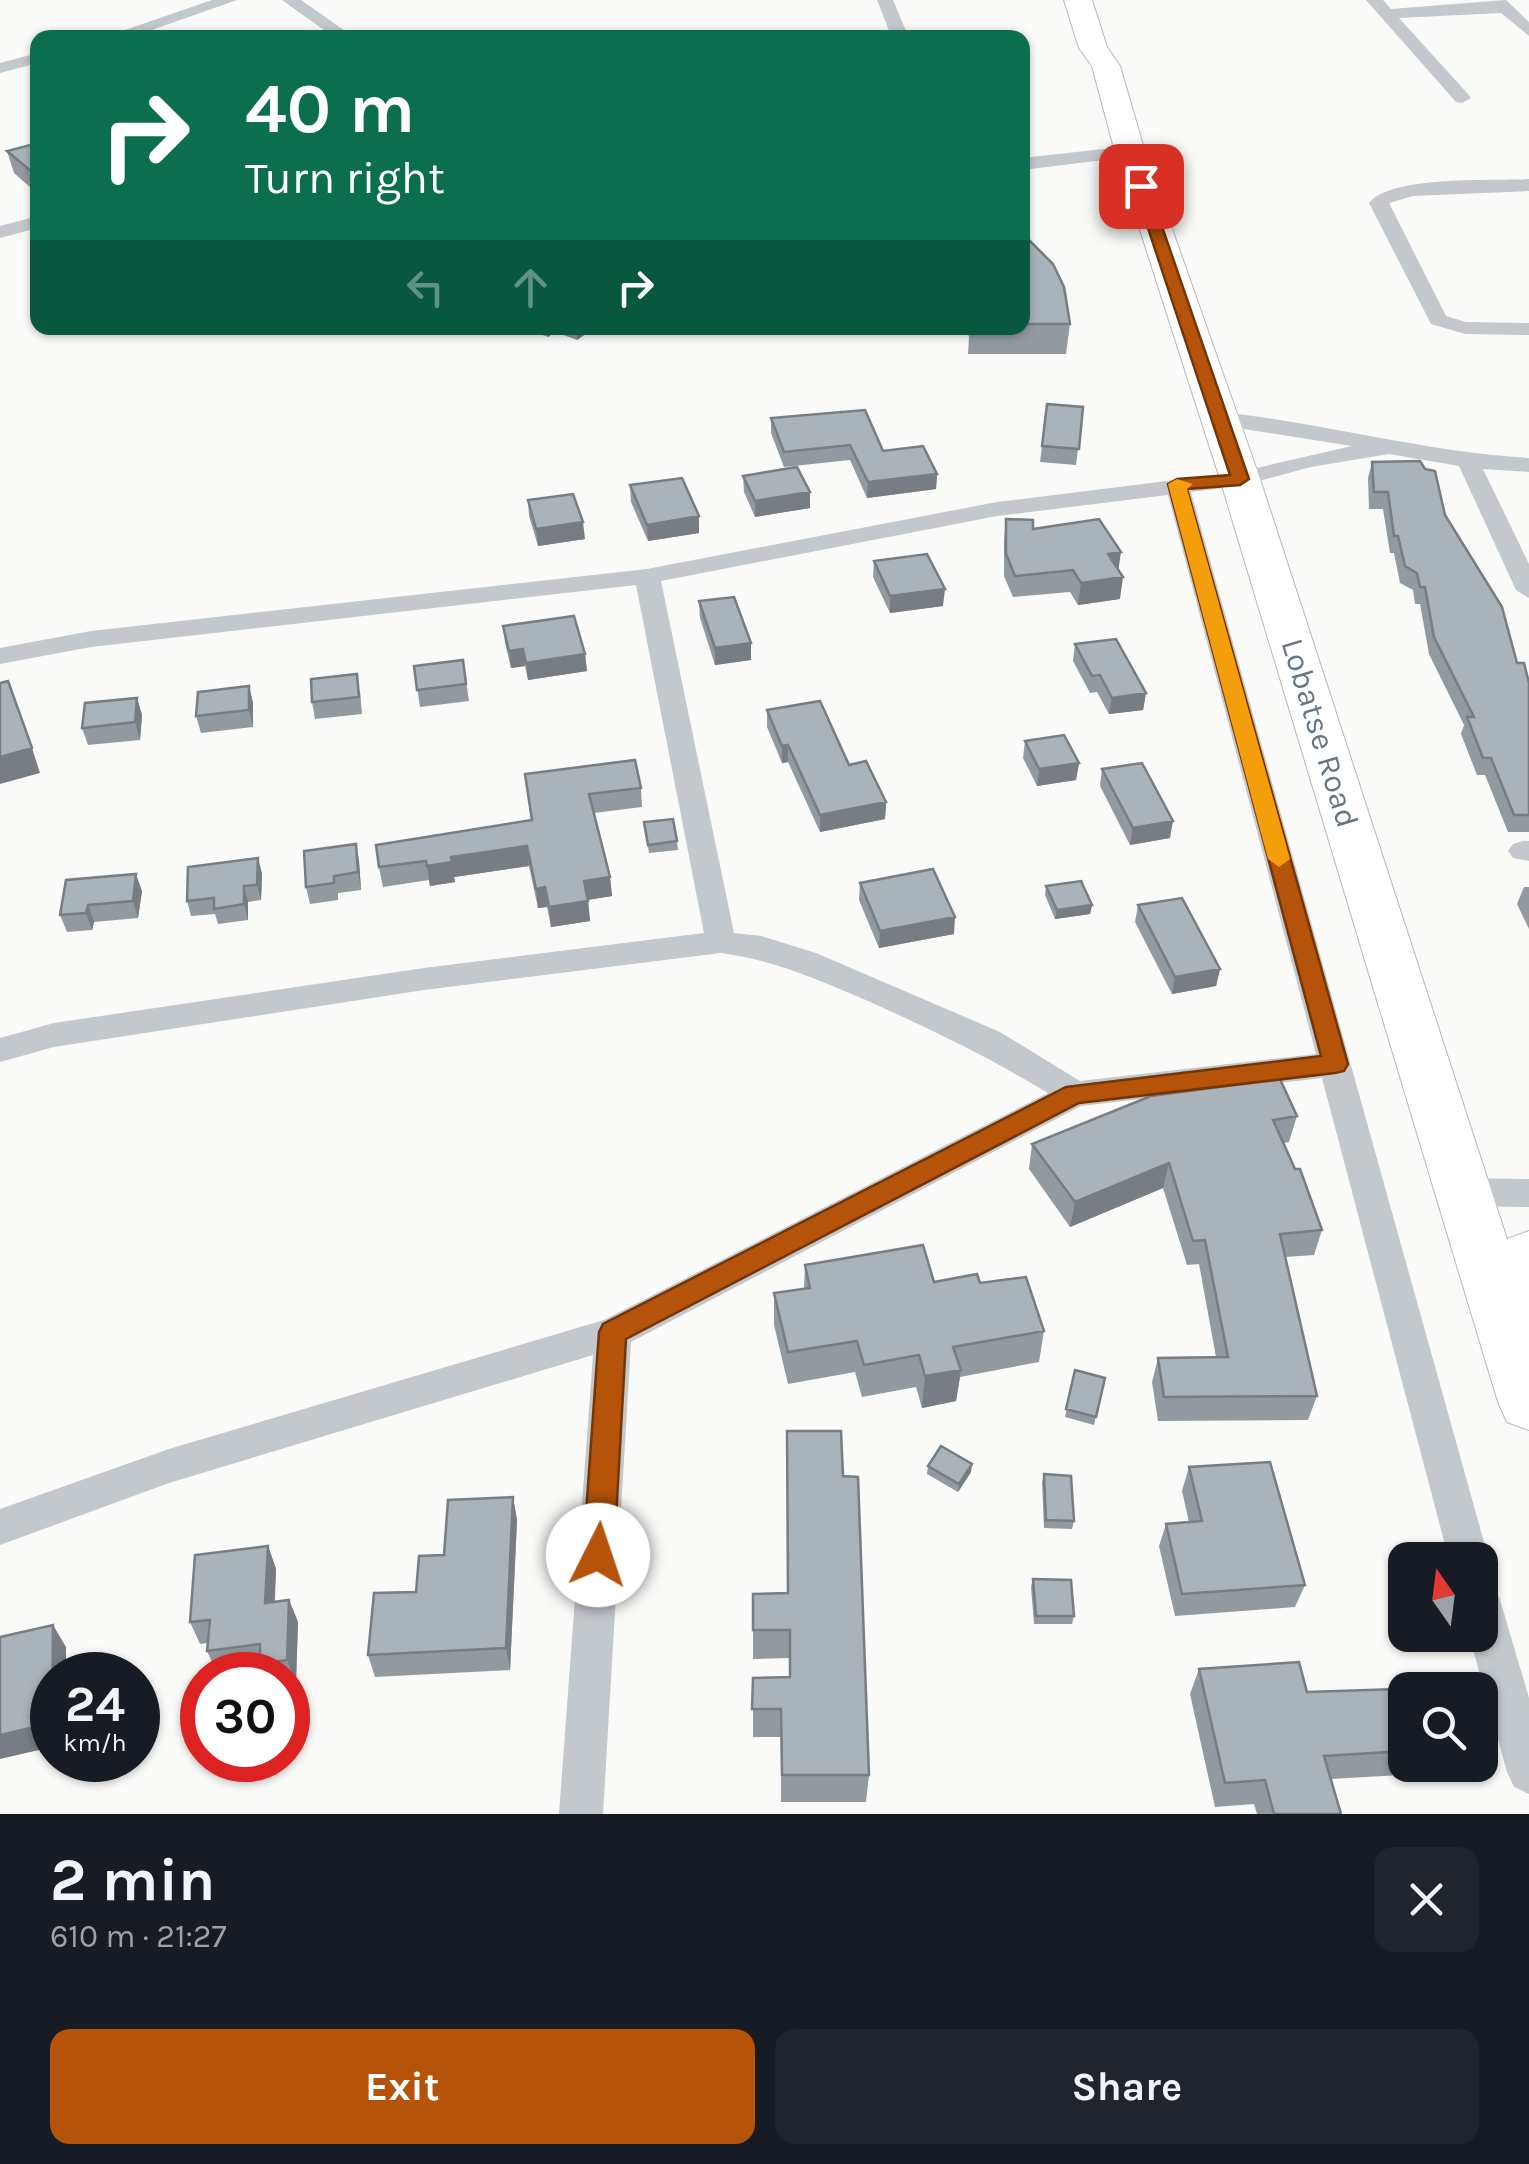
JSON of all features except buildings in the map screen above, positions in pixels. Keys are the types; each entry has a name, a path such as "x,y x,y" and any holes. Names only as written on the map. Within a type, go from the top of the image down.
{"highway":[{"name":"Lobatse Road","path":"1078,0 1093,48 1106,66"},
{"name":"Lobatse Road","path":"1094,0 1107,49 1106,66 1130,152 1240,479 1529,1402"},
{"path":"1498,1305 1516,1269 1529,1255"}],"street":[{"path":"290,0 335,30"},
{"path":"885,0 898,30"},
{"path":"1374,0 1462,98"},
{"path":"133,30 215,2"},
{"path":"1387,14 1501,4 1529,31"},
{"path":"0,68 30,60"},
{"path":"1030,163 1130,152"},
{"path":"1529,185 1412,190 1383,198 1379,204 1438,320 1465,328 1529,329"},
{"path":"0,232 30,224"},
{"path":"1220,419 1283,426 1470,463 1529,465"},
{"path":"0,656 91,638 647,576 998,509 1240,479 1309,460 1384,448"},
{"path":"1470,463 1529,590"},
{"path":"1177,484 1463,1542"},
{"path":"647,576 722,942"},
{"path":"0,1050 54,1035 424,979 722,942 761,948 805,962 989,1041 1075,1094"},
{"path":"0,1526 169,1466 613,1332 1075,1094 1335,1064"},
{"path":"1462,1192 1529,1193"},
{"path":"582,1814 613,1332"},
{"path":"1495,1652 1529,1772"}],"slow traffic":[{"path":"1185,484 1177,484 1279,859"}],"route":[{"path":"598,1555 613,1332 1075,1094 1335,1064 1177,484 1240,479 1141,186"}]}
